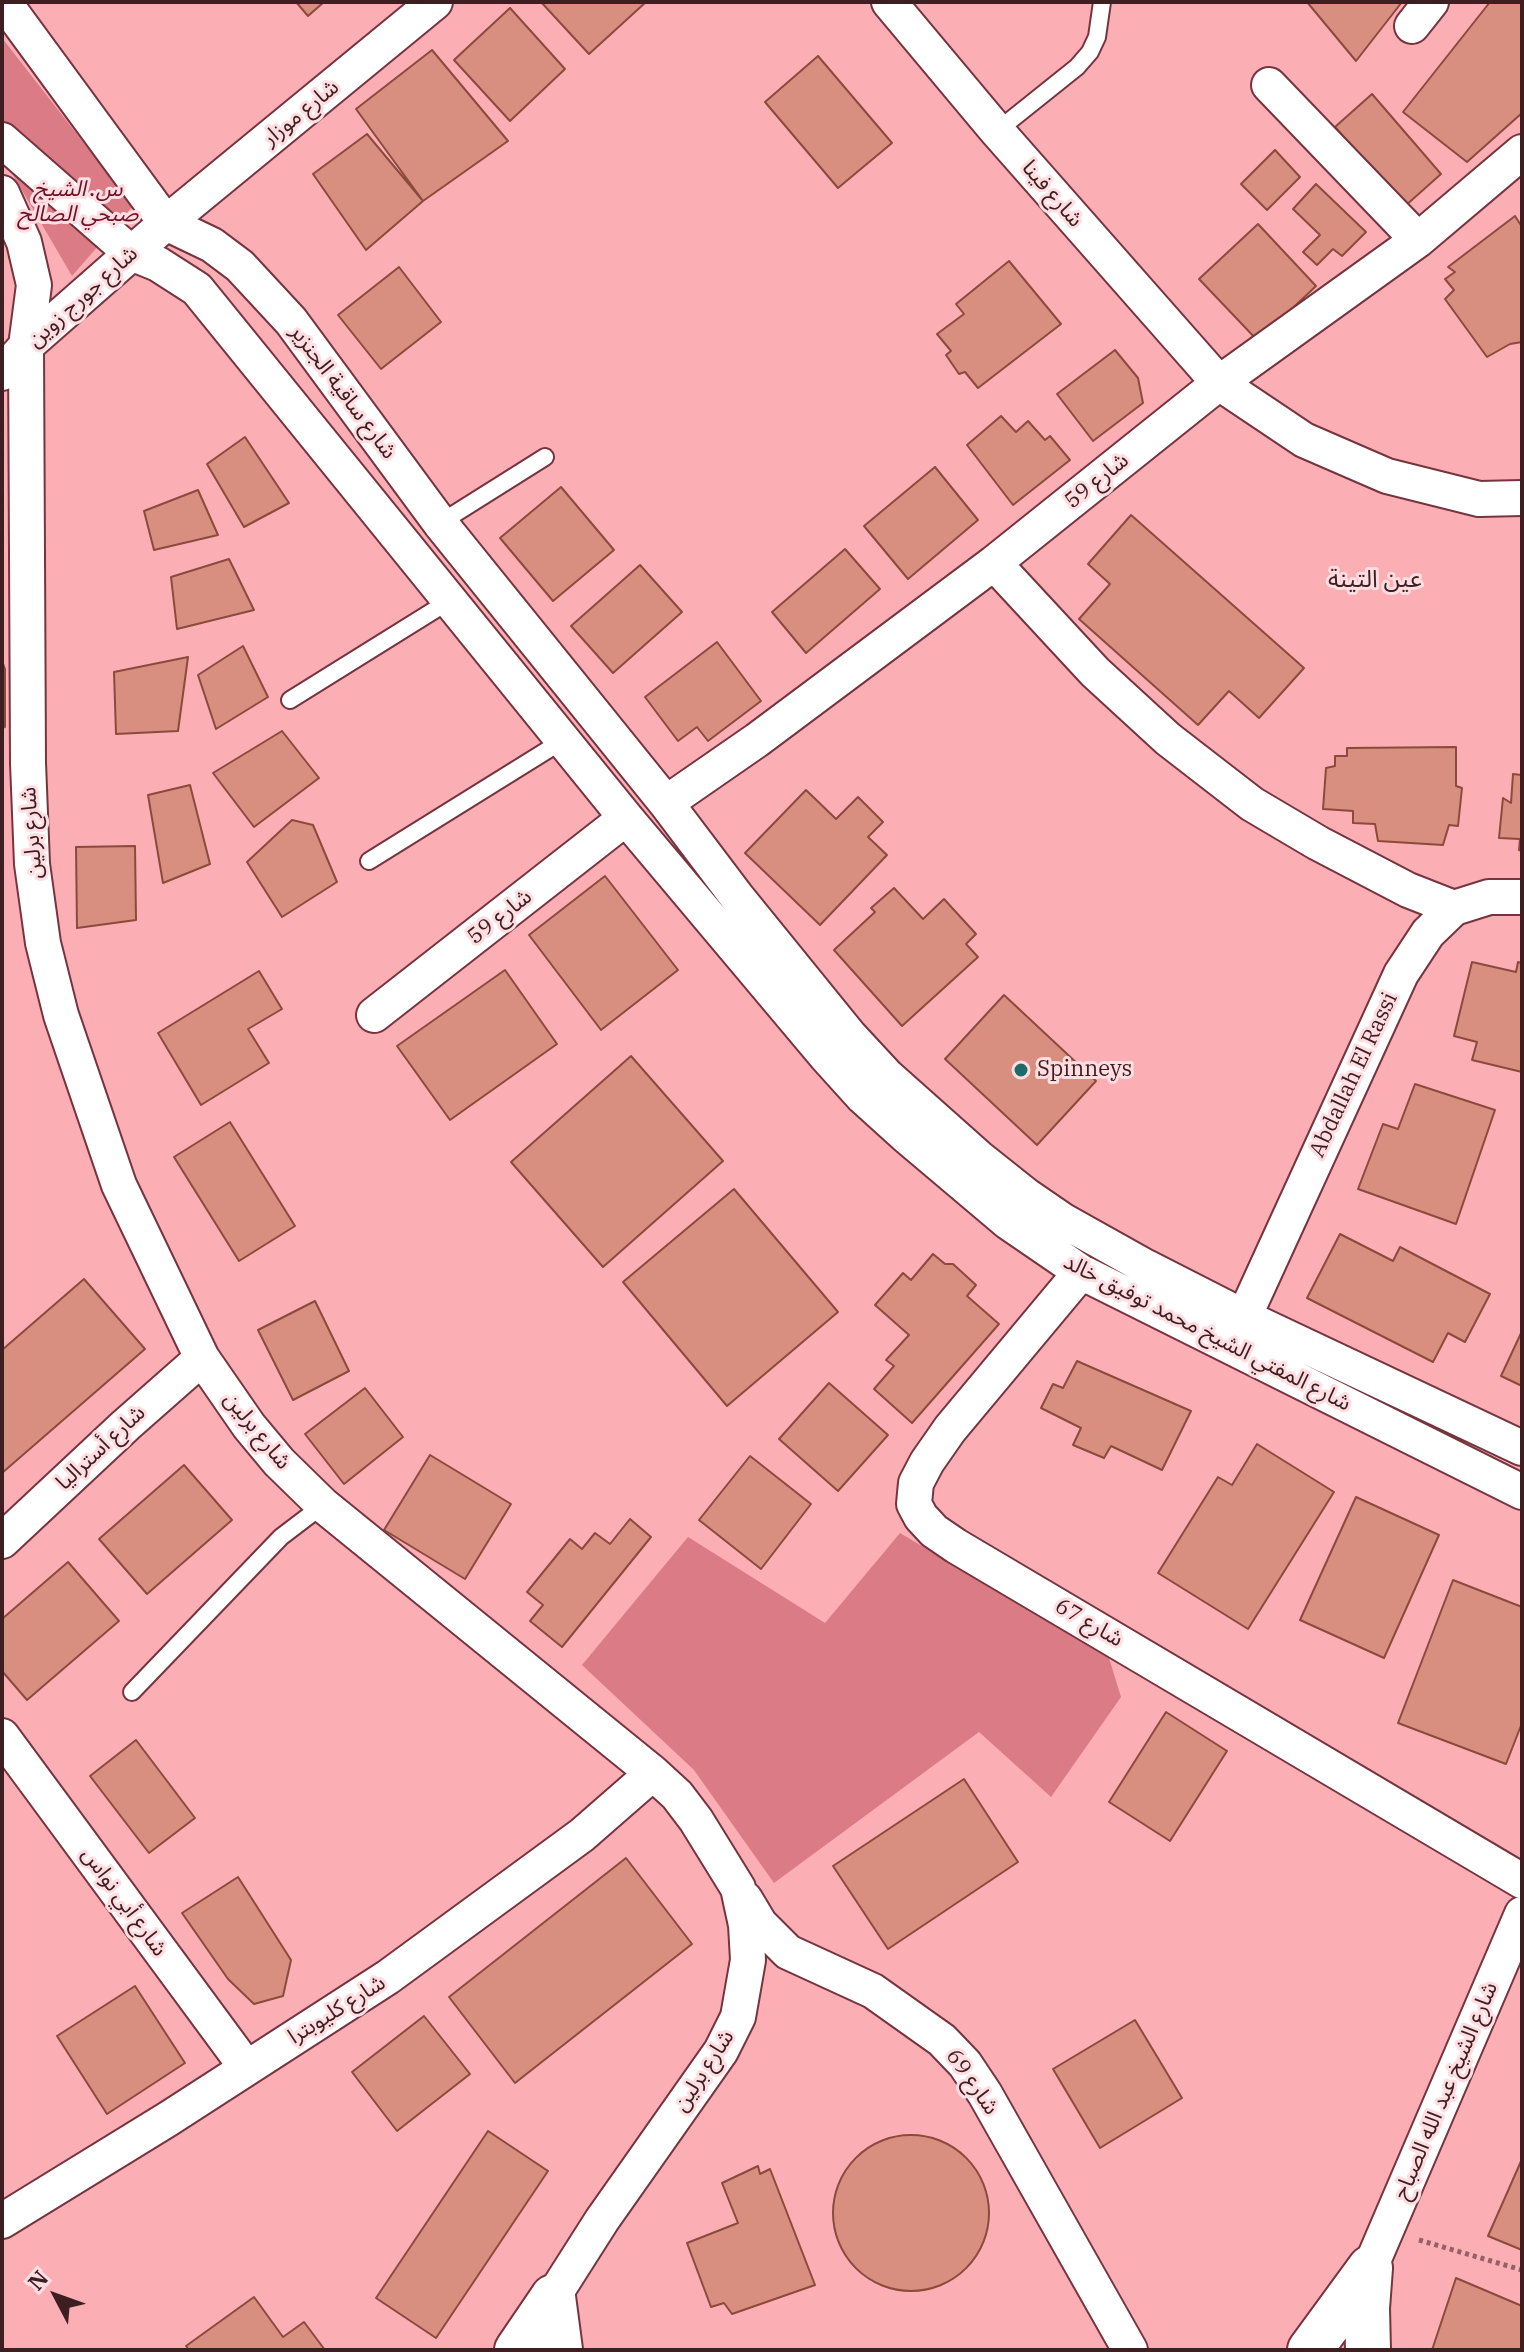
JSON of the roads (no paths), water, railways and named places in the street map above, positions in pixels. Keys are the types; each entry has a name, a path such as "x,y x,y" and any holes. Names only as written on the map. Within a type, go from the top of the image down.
{"highway":[{"path":"1310,2350 1378,2249"},
{"path":"1368,2350 1367,2308 1378,2249"},
{"path":"517,2350 553,2297"},
{"path":"553,2297 560,2350"}],"street":[{"name":"شارع ساقية الجنزير","path":"4,2 166,223 212,245 240,266 281,310 440,523 666,803"},
{"name":"شارع موزار","path":"166,223 435,2"},
{"name":"شارع فينا","path":"889,2 997,131 1219,383 1304,440 1387,476 1479,499 1522,498"},
{"path":"1269,85 1418,240"},
{"name":"شارع ساقية الجنزير","path":"2,140 131,253 158,264 197,289 626,818"},
{"name":"شارع 59","path":"666,803 757,740 994,563 1219,383 1418,240 1522,152"},
{"name":"شارع برلين","path":"2,193 24,242 34,285 26,346 28,763 32,864 43,943 61,1015 119,1185 202,1358 249,1426 279,1462 323,1505 677,1795 738,1888 746,1925 748,1960 738,2017 721,2051 602,2220 553,2297"},
{"name":"شارع جورج زوين","path":"2,373 26,346 166,223"},
{"path":"994,563 1095,672 1168,739 1252,804 1408,890 1454,908"},
{"name":"شارع المفتي الشيخ محمد توفيق خالد","path":"666,803 737,897 849,1035 887,1076 1027,1196 1062,1220 1244,1317 1522,1448"},
{"name":"شارع 59","path":"374,1015 626,818"},
{"name":"شارع المفتي الشيخ محمد توفيق خالد","path":"626,818 863,1097 1008,1222 1081,1272 1522,1492"},
{"name":"Abdallah El Rassi","path":"1244,1317 1401,974 1428,933 1454,908 1489,897 1522,897"},
{"name":"شارع 67","path":"1081,1272 950,1429 927,1462 916,1483 914,1504 921,1517 934,1531 956,1546 1522,1881"},
{"name":"شارع أستراليا","path":"2,1541 202,1358"},
{"name":"شارع أبي نواس","path":"2,1736 246,2067"},
{"name":"شارع كليوبترا","path":"2,2221 168,2119 388,1977 582,1835 653,1773"},
{"name":"شارع 69","path":"738,1888 760,1924 788,1952 873,1991 942,2040 965,2064 1130,2350"},
{"name":"شارع الشيخ عبد الله الصباح","path":"1378,2249 1522,1914"}],"lane":[{"path":"997,131 1077,67 1090,52 1097,37 1102,2"},
{"path":"440,523 545,457"},
{"path":"290,700 449,601"},
{"path":"369,861 562,741"},
{"path":"132,1692 281,1537 323,1505"}],"place":[{"name":"Spinneys","path":"1021,1070"}],"district":[{"name":"عين التينة","path":"1375,580"}],"park label":[{"name":"س. الشيخ صبحي الصالح","path":"78,202"}]}
